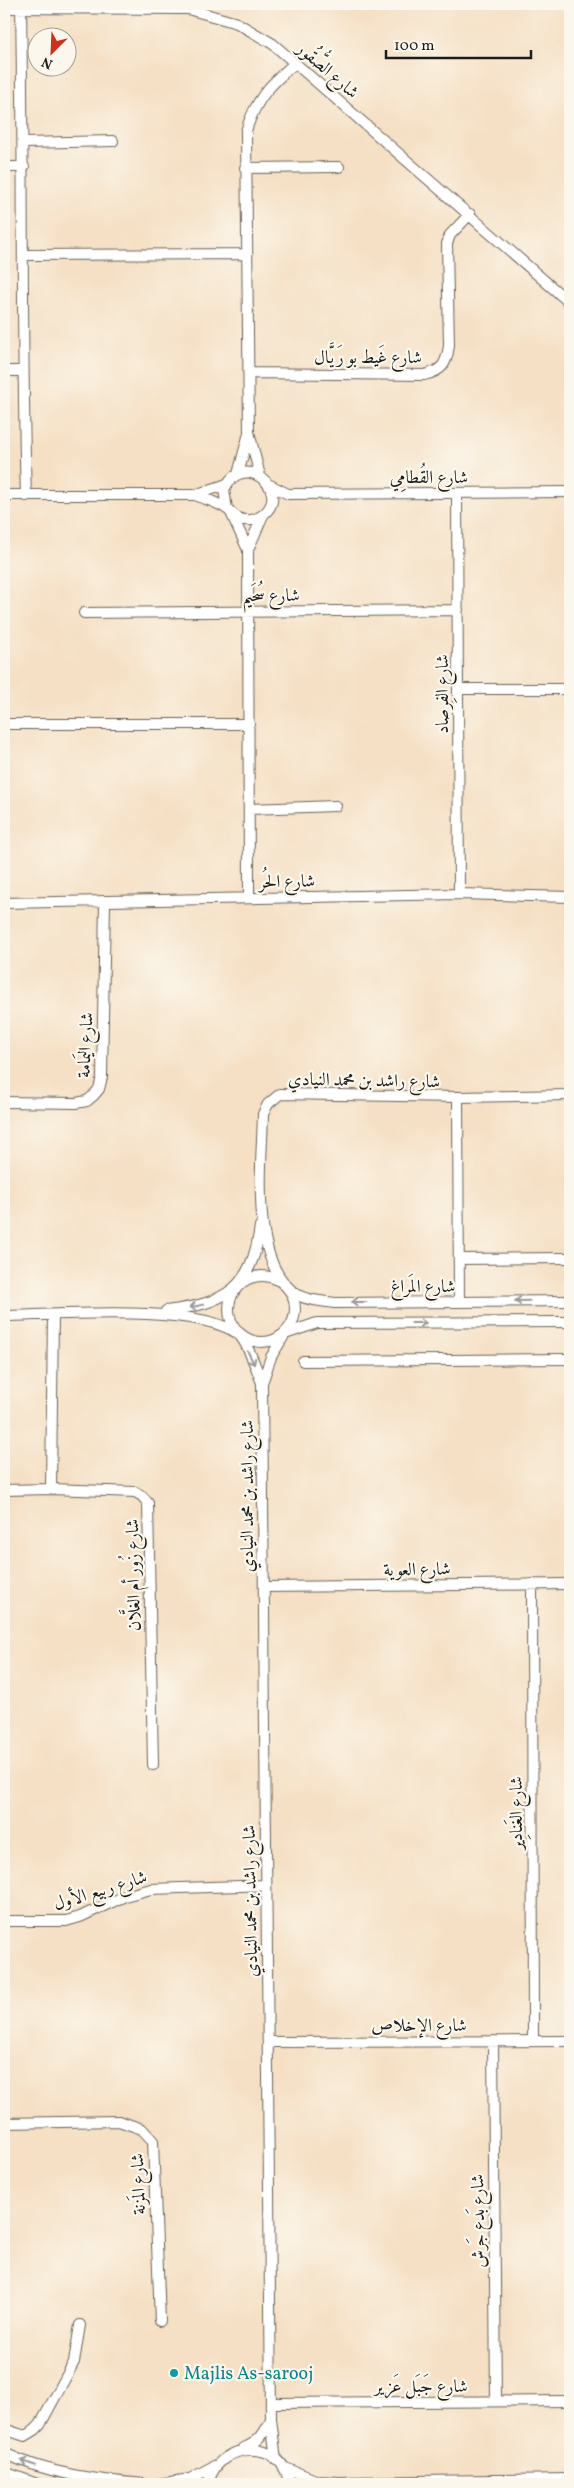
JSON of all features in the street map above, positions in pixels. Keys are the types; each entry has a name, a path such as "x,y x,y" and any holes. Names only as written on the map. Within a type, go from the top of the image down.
{"street":[{"name":"شارع الصُّقُور","path":"4,8 188,9 238,24 273,44 570,303"},
{"path":"21,8 24,143 22,371 26,496"},
{"path":"260,476 249,432 246,131 256,103 268,87 295,63"},
{"path":"24,143 113,141"},
{"path":"4,167 24,167"},
{"path":"245,168 339,167"},
{"name":"شارع غَيط بو رَيَّال","path":"249,373 424,375 441,370 447,360 449,345 447,244 450,235 470,214"},
{"path":"24,255 246,254"},
{"path":"4,370 22,371"},
{"path":"238,474 249,432"},
{"path":"4,495 195,495 227,484 238,474 245,472 260,476 268,484 272,499 270,506"},
{"path":"227,484 224,496 248,550"},
{"name":"شارع القُطامِي","path":"268,484 288,494 570,492"},
{"name":"شارع الفِرصاد","path":"457,493 459,894"},
{"path":"249,898 248,550 263,515 270,506 288,494"},
{"path":"195,495 248,520 263,515"},
{"name":"شارع سُحَيم","path":"84,614 458,610"},
{"path":"459,689 570,689"},
{"path":"4,724 249,724"},
{"path":"249,809 336,806"},
{"name":"شارع الحُر","path":"4,903 459,894 570,897"},
{"name":"شارع اليَمامة","path":"4,1102 76,1103 86,1101 98,1089 103,1058 105,902"},
{"name":"شارع راشد بن محمد النيادي","path":"239,1284 255,1257 262,1210 262,1114 268,1104 280,1094 458,1097 570,1095"},
{"path":"458,1097 459,1302"},
{"name":"شارع راشد بن محمد النيادي","path":"262,1210 269,1256 281,1282"},
{"path":"460,1259 570,1258"},
{"path":"4,1316 147,1314 200,1318 217,1323 249,1341 261,1343 274,1341 284,1334 292,1325 295,1313 292,1296 281,1282 267,1276 252,1277 206,1304 147,1314"},
{"name":"شارع المَراغ","path":"281,1282 299,1296 335,1302 570,1301"},
{"path":"238,1334 230,1322 228,1308 231,1295 239,1284"},
{"path":"51,1488 53,1315"},
{"name":"شارع المَراغ","path":"284,1334 317,1323 570,1322"},
{"name":"شارع راشد بن محمد النيادي","path":"238,1334 254,1361 262,1383 271,2419 279,2463 289,2484"},
{"name":"شارع راشد بن محمد النيادي","path":"262,1383 271,1357 284,1334"},
{"path":"303,1361 570,1359"},
{"name":"شارع زُور أم الغلَّان","path":"4,1490 51,1488 135,1492 148,1503 153,1765"},
{"name":"شارع الغَنادِير","path":"532,1584 534,2041"},
{"name":"شارع العوية","path":"264,1588 570,1584"},
{"name":"شارع ربيع الأول","path":"4,1922 66,1921 80,1917 125,1896 151,1889 266,1885"},
{"name":"شارع بَدع جَرش","path":"493,2041 496,2401"},
{"name":"شارع الإخلاص","path":"268,2042 570,2041"},
{"name":"شارع المَزنة","path":"4,2123 119,2121 142,2129 152,2140 160,2321"},
{"path":"4,2430 25,2436 40,2425 74,2362 80,2325"},
{"name":"شارع جَبَل عَزير","path":"271,2403 570,2401"},
{"path":"158,2484 190,2479 217,2464 227,2455 255,2444 262,2437 271,2419"},
{"path":"239,2450 258,2450 279,2463 318,2480 340,2482 570,2479"},
{"path":"4,2453 44,2469 81,2477 144,2484"},
{"path":"208,2484 217,2464"},
{"path":"4,2472 37,2484"}],"place":[{"name":"Majlis As-sarooj","path":"174,2373"}]}
